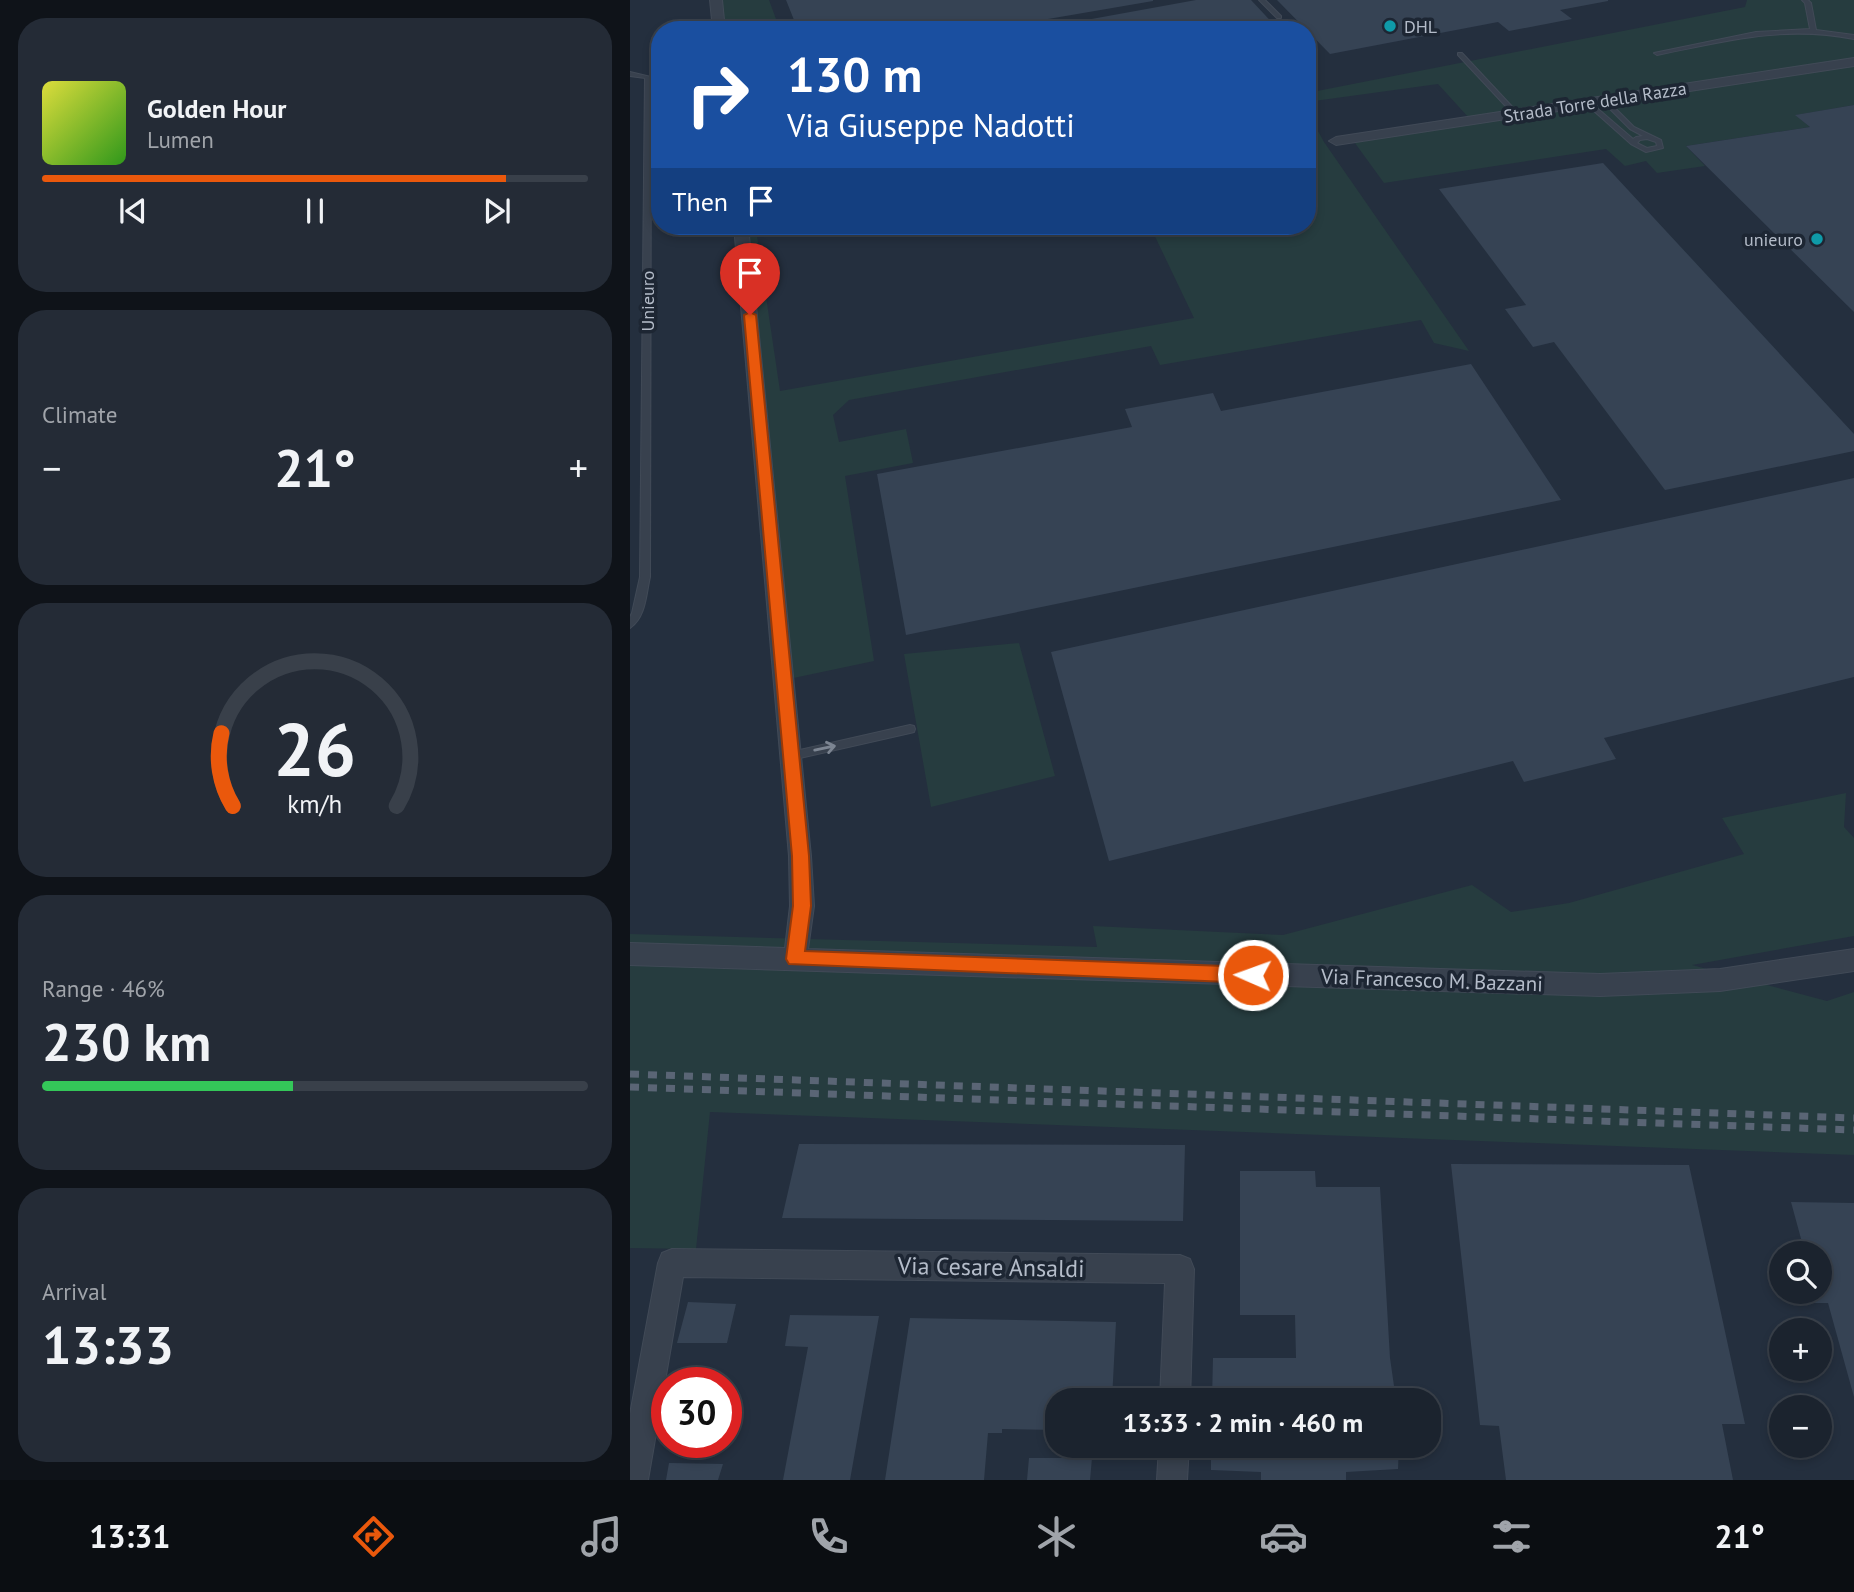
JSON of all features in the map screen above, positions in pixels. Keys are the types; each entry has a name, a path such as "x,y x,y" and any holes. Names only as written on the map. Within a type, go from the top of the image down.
{"street":[{"path":"716,0 718,21"},
{"name":"Strada Torre della Razza","path":"1336,141 1854,62"},
{"path":"742,235 791,756 802,906 795,959"},
{"name":"Via Francesco M. Bazzani","path":"630,954 1600,985 1720,980 1854,960"},
{"name":"Via Cesare Ansaldi","path":"633,1480 671,1263 1180,1269 1175,1388"},
{"path":"1172,1480 1173,1458"}],"lane":[{"path":"1262,0 1279,17"},
{"path":"1805,0 1813,29"},
{"path":"1657,53 1788,30 1813,29 1854,37"},
{"path":"1460,54 1516,114"},
{"name":"Unieuro","path":"630,74 648,77 645,577 637,614 630,624"},
{"path":"1588,103 1633,143 1646,150 1661,147 1661,143 1632,128 1604,100"},
{"path":"1633,143 1638,138 1651,137"},
{"path":"791,756 910,729"}],"green space":[{"path":"715,0 769,0 777,21 717,21"},
{"path":"1747,0 1854,0 1854,105 1796,115 1810,127 1686,146 1705,166 1657,173 1646,161 1625,166 1606,149 1384,183 1352,139 1469,118 1438,84 1316,101 1316,91 1745,7"},
{"path":"1316,127 1469,351 1434,343 1421,320 1160,365 1151,346 849,400 833,415 839,442 906,429 913,463 845,476 874,661 784,680 786,678 740,235 757,235 780,391 1194,318 1154,235 1316,235"},
{"path":"1019,643 1055,776 931,807 904,654"},
{"path":"1846,793 1844,827 1854,838 1854,936 1692,965 1827,1001 1854,992 1854,1155 710,1112 696,1249 630,1248 630,934 1097,947 1093,926 1283,935 1472,885 1511,912 1569,903 1744,854 1722,818"}],"building":[{"path":"786,0 1153,0 1036,21 794,21"},
{"path":"1196,0 1251,0 1271,21 1080,21"},
{"name":"DHL","path":"1277,0 1608,0 1560,10 1572,19 1509,31 1498,22 1330,54 1316,40 1316,21 1298,21"},
{"name":"unieuro","path":"1854,105 1854,312 1686,146 1810,127 1795,115"},
{"path":"1603,163 1854,434 1854,451 1665,490 1554,342 1533,347 1505,309 1526,305 1439,189"},
{"path":"1471,364 1561,500 906,635 877,474 1132,427 1125,409 1213,393 1221,411"},
{"path":"1854,478 1854,677 1604,738 1616,759 1524,782 1513,761 1109,861 1051,652"},
{"path":"799,1144 1185,1145 1183,1221 782,1218"},
{"path":"1451,1164 1689,1165 1745,1424 1722,1424 1733,1480 1506,1480 1499,1426 1480,1425"},
{"path":"1240,1171 1315,1171 1316,1187 1380,1187 1390,1358 1394,1388 1212,1388 1213,1358 1296,1358 1295,1315 1240,1315"},
{"path":"1791,1202 1854,1203 1854,1397 1828,1304 1832,1304 1832,1241 1802,1241"},
{"path":"688,1302 736,1304 727,1343 677,1343"},
{"path":"790,1315 879,1316 850,1480 783,1480 808,1347 785,1346"},
{"path":"910,1318 1116,1322 1113,1388 1045,1388 1045,1430 1002,1429 1002,1433 988,1433 984,1480 885,1480"},
{"path":"1029,1458 1092,1458 1090,1480 1027,1480"},
{"path":"1211,1458 1398,1458 1398,1469 1346,1472 1346,1480 1261,1480 1261,1472 1211,1470"},
{"path":"669,1463 723,1464 718,1480 666,1480"}],"railway":[{"path":"630,1074 1854,1118"},
{"path":"630,1087 1854,1130"}],"place":[{"name":"DHL","path":"1390,26"},
{"name":"unieuro","path":"1817,239"}],"route":[{"path":"750,315 800,856 802,906 795,959 1253,975"}]}
